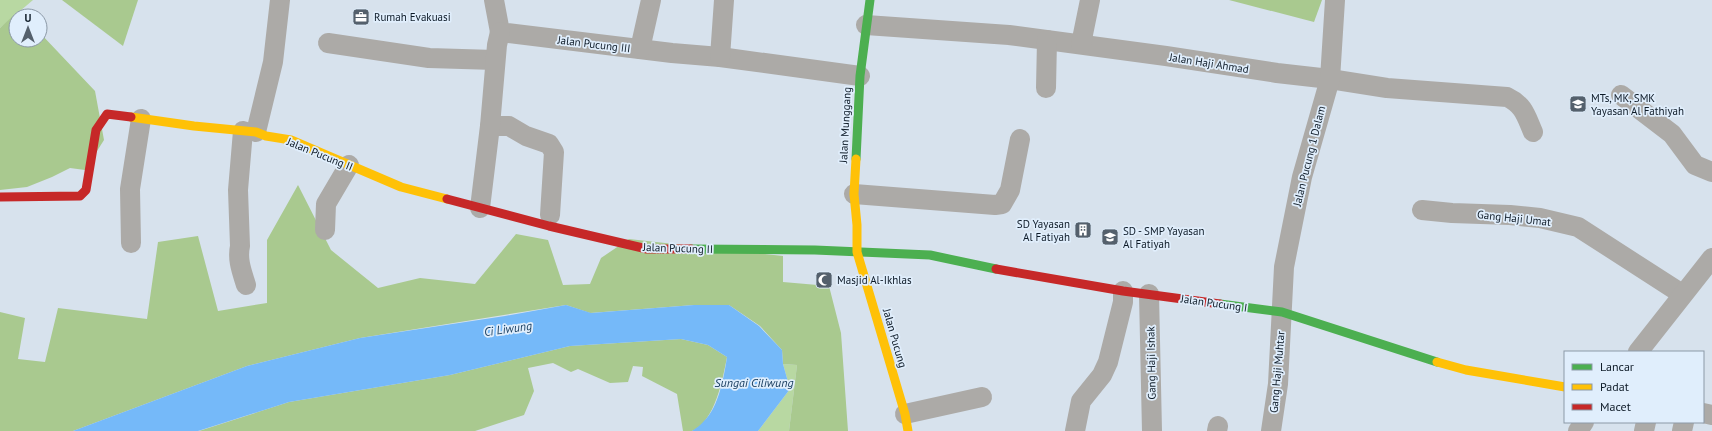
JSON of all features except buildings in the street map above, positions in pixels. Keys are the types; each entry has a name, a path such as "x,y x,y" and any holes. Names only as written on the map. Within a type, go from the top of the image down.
{"street":[{"path":"246,285 240,266 238,190 250,132 273,62 280,0"},
{"path":"480,208 490,126 495,60 500,32 494,0"},
{"path":"640,49 651,0"},
{"path":"720,57 724,0"},
{"name":"Jalan Munggang","path":"857,252 857,225 854,194 860,76 870,0"},
{"path":"1081,44 1090,0"},
{"name":"Jalan Pucung 1 Dalam","path":"1282,312 1284,267 1290,233 1302,177 1330,78 1335,0"},
{"name":"Jalan Haji Ahmad","path":"866,25 1009,35 1277,73 1330,78 1387,88 1507,97 1517,101 1522,106 1533,132"},
{"name":"Jalan Pucung III","path":"500,32 720,57 860,76"},
{"path":"1046,88 1047,40"},
{"path":"328,43 429,58 495,60"},
{"path":"1621,95 1672,134 1695,165 1712,172"},
{"name":"Jalan Pucung II","path":"0,197 80,196 86,190 96,130 107,114 112,114 141,119 250,132 291,140 401,187 647,249 857,252"},
{"path":"131,243 130,189 141,119"},
{"path":"490,126 510,126 526,136 549,144 552,148 554,152 550,215"},
{"path":"854,194 986,205 1002,204 1010,190 1020,139"},
{"path":"325,230 326,204 349,165"},
{"name":"Gang Haji Umat","path":"1422,210 1540,218 1578,227 1682,294"},
{"name":"Jalan Pucung I","path":"857,252 872,254 930,255 970,264 1123,291 1282,312 1466,370 1564,387"},
{"name":"Jalan Pucung","path":"857,252 907,423"},
{"path":"1639,351 1682,294 1712,258"},
{"path":"1075,431 1081,401 1102,375 1108,362 1123,302 1123,291"},
{"name":"Gang Haji Ishak","path":"1149,294 1152,431"},
{"name":"Gang Haji Muhtar","path":"1271,431 1278,384 1282,312"},
{"path":"907,423 982,397"}],"green space":[{"path":"0,0 33,0 24,8 8,8 8,21 0,28"},
{"path":"62,0 138,0 123,46"},
{"path":"1229,0 1322,0 1314,22"},
{"path":"8,20 8,48 48,48 48,41 95,91 104,140 85,170 70,168 27,187 0,190 0,28"},
{"path":"298,185 331,250 378,288 420,278 475,284 516,234 548,240 563,285 590,284 601,258 629,239 783,256 783,282 829,286 841,333 848,431 789,431 797,365 783,364 782,350 760,326 729,305 694,305 590,313 566,305 360,338 247,366 73,431 0,431 0,312 25,318 18,359 45,362 58,308 147,319 158,242 198,236 218,311 267,303 267,240"},
{"path":"681,339 708,345 727,357 717,398 712,409 707,419 692,431 683,431 677,394 642,376 643,367 633,366 628,382 610,383 578,369 571,372 553,363 528,368 534,391 524,415 475,431 199,431 289,402 450,375 570,346"},
{"path":"783,364 797,365 789,431 758,431 790,389"}],"water":[{"name":"Sungai Ciliwung","path":"566,305 591,313 694,305 729,305 759,326 782,350 783,364 790,389 758,431 692,431 703,422 714,408 720,391 727,357 708,345 681,339 570,346 450,375 289,402 198,431 73,431 247,366 360,338 505,316"}],"traffic: fast":[{"path":"856,159 860,76 870,0"},
{"path":"691,249 815,250 930,255 996,269"},
{"path":"1220,304 1282,312 1437,362"}],"traffic: slow":[{"path":"131,117 194,126 256,132 266,136 291,140 401,187 447,199"},
{"path":"856,159 854,194 857,225 857,252 905,414 908,431"},
{"path":"1437,362 1466,370 1564,387"}],"traffic: jam":[{"path":"0,197 80,196 86,190 96,130 107,114 131,117"},
{"path":"447,199 549,226 647,249 691,249"},
{"path":"996,269 1123,291 1220,304"}],"place":[{"name":"Rumah Evakuasi","path":"361,17"},
{"name":"MTs, MK, SMK Yayasan Al Fathiyah","path":"1578,104"},
{"name":"SD Yayasan Al Fatiyah","path":"1083,230"},
{"name":"SD - SMP Yayasan Al Fatiyah","path":"1110,237"},
{"name":"Masjid Al-Ikhlas","path":"824,280"}],"water label":[{"name":"Ci Liwung","path":"508,329"}]}
